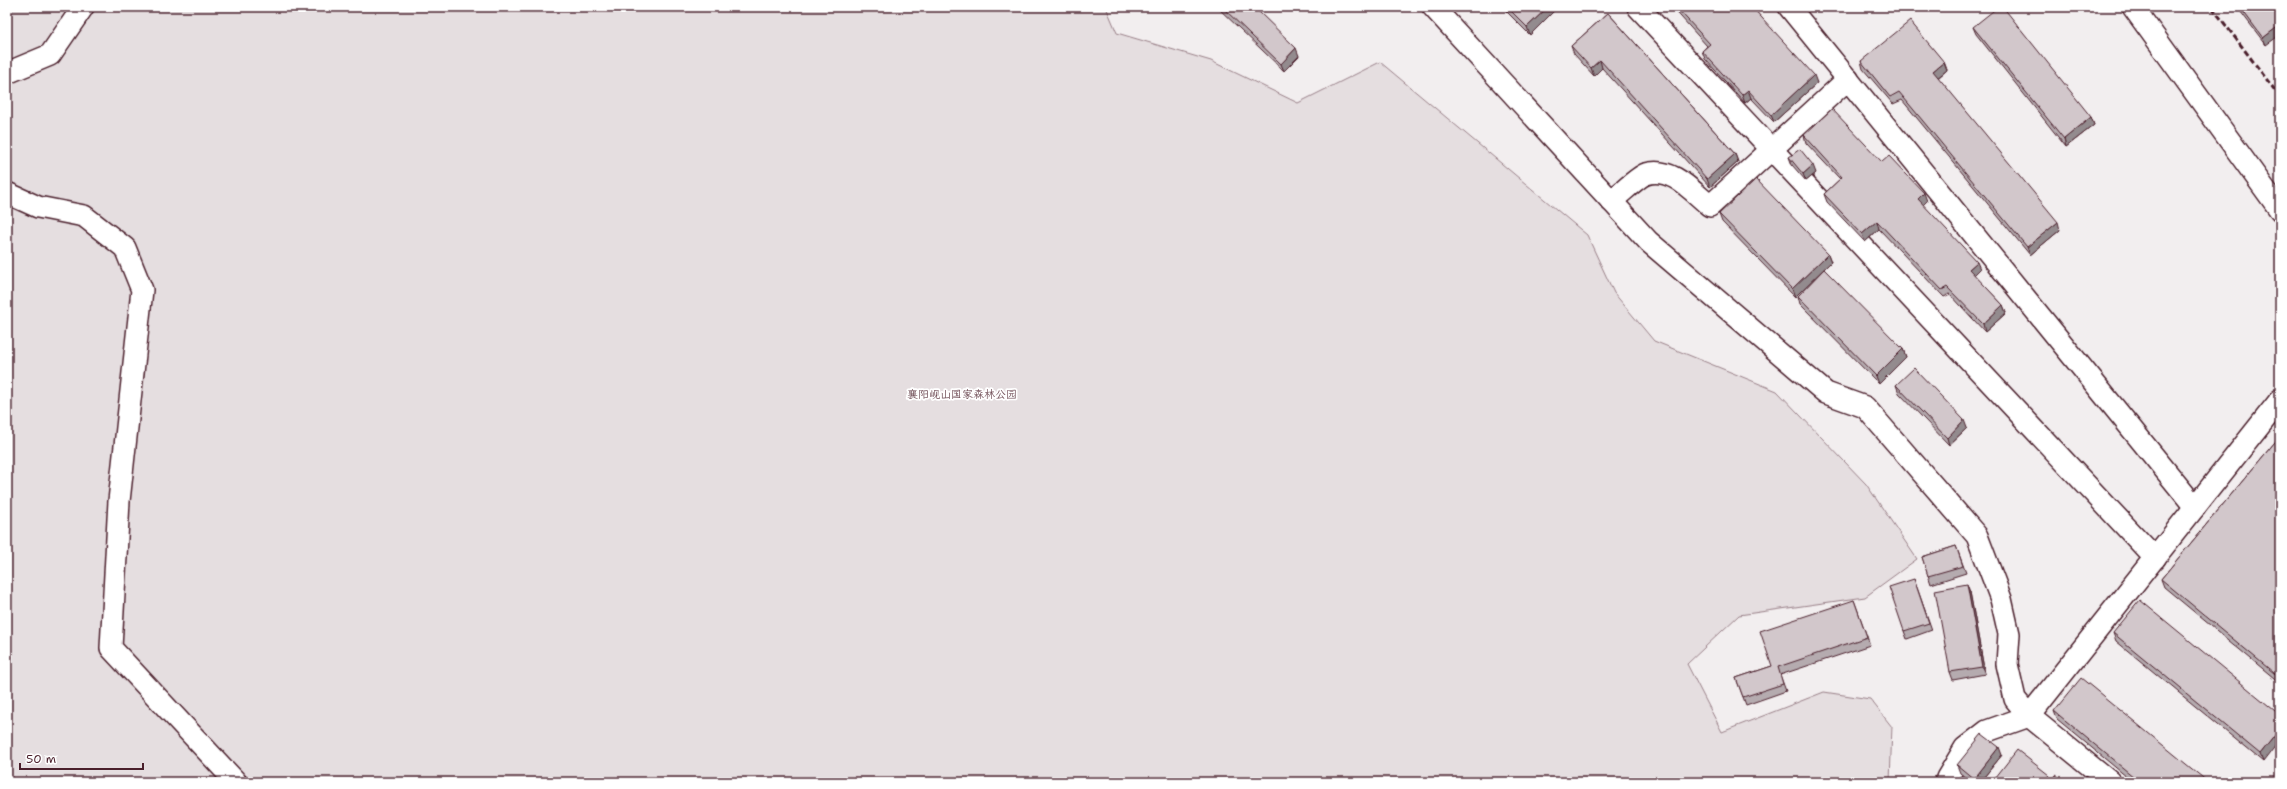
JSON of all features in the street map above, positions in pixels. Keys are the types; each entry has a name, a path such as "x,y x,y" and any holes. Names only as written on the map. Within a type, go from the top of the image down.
{"lane":[{"path":"7,73 50,54 83,7"},
{"path":"1433,7 1649,242 1826,393 1865,408 1976,536 2001,599 2010,634 2007,664 2014,699 2029,716 2110,782"},
{"path":"1638,7 2155,558"},
{"path":"1789,7 2195,507"},
{"path":"2133,7 2280,210"},
{"path":"1611,201 1645,174 1667,174 1682,182 1710,206 1848,79"},
{"path":"7,193 38,207 84,216 125,248 142,290 119,501 111,648 236,782"},
{"path":"1947,782 1947,778 1965,748 1987,731 2029,716 2280,400"}],"shaded area":[{"path":"1099,7 2280,7 2280,782 1890,782 1893,729 1870,699 1824,692 1722,732 1687,664 1739,615 1865,597 1777,391 1654,341 1614,293 1586,235 1380,62 1298,103 1211,61 1105,29"}],"green space":[{"name":"襄阳岘山国家森林公园","path":"7,7 1106,7 1117,33 1211,61 1298,103 1380,62 1587,235 1614,293 1654,341 1777,391 1866,484 1917,559 1865,597 1739,615 1687,664 1722,732 1824,692 1870,699 1892,727 1890,782 7,782"}],"building":[{"path":"1222,7 1254,7 1296,48 1281,64"},
{"path":"1507,7 1548,7 1527,27"},
{"path":"1676,7 1752,7 1814,75 1771,115 1748,90 1742,95 1702,51 1710,44"},
{"path":"1998,7 2003,7 2091,117 2064,139 1973,27"},
{"path":"2240,7 2280,7 2280,25 2263,38"},
{"path":"1608,13 1735,154 1707,179 1600,60 1591,68 1571,46"},
{"path":"1910,21 1944,62 1933,71 2058,222 2027,247 1899,92 1890,97 1861,61"},
{"path":"1832,109 1882,162 1889,156 1924,193 1918,199 1977,262 1969,269 2003,305 1983,324 1947,287 1942,290 1877,221 1862,234 1824,194 1842,177 1804,135"},
{"path":"1800,149 1813,165 1803,174 1789,157"},
{"path":"1756,179 1828,254 1792,289 1719,214"},
{"path":"1824,269 1903,349 1876,376 1798,296"},
{"path":"1914,368 1964,420 1947,438 1896,385"},
{"path":"2280,436 2280,678 2161,579"},
{"path":"1956,546 1963,566 1928,576 1922,557"},
{"path":"1914,579 1929,623 1904,631 1889,587"},
{"path":"1967,584 1982,667 1950,672 1935,590"},
{"path":"1854,600 1867,637 1778,667 1783,684 1743,697 1736,678 1772,666 1760,631"},
{"path":"2140,600 2280,715 2280,729 2260,754 2113,633"},
{"path":"2081,678 2208,782 2140,782 2054,711"},
{"path":"1982,734 1999,747 1974,779 1957,765"},
{"path":"2017,750 2049,775 2044,782 1992,782"},
{"path":"2056,775 2066,782 2051,782"}],"railway":[{"path":"2212,7 2280,97"}]}
